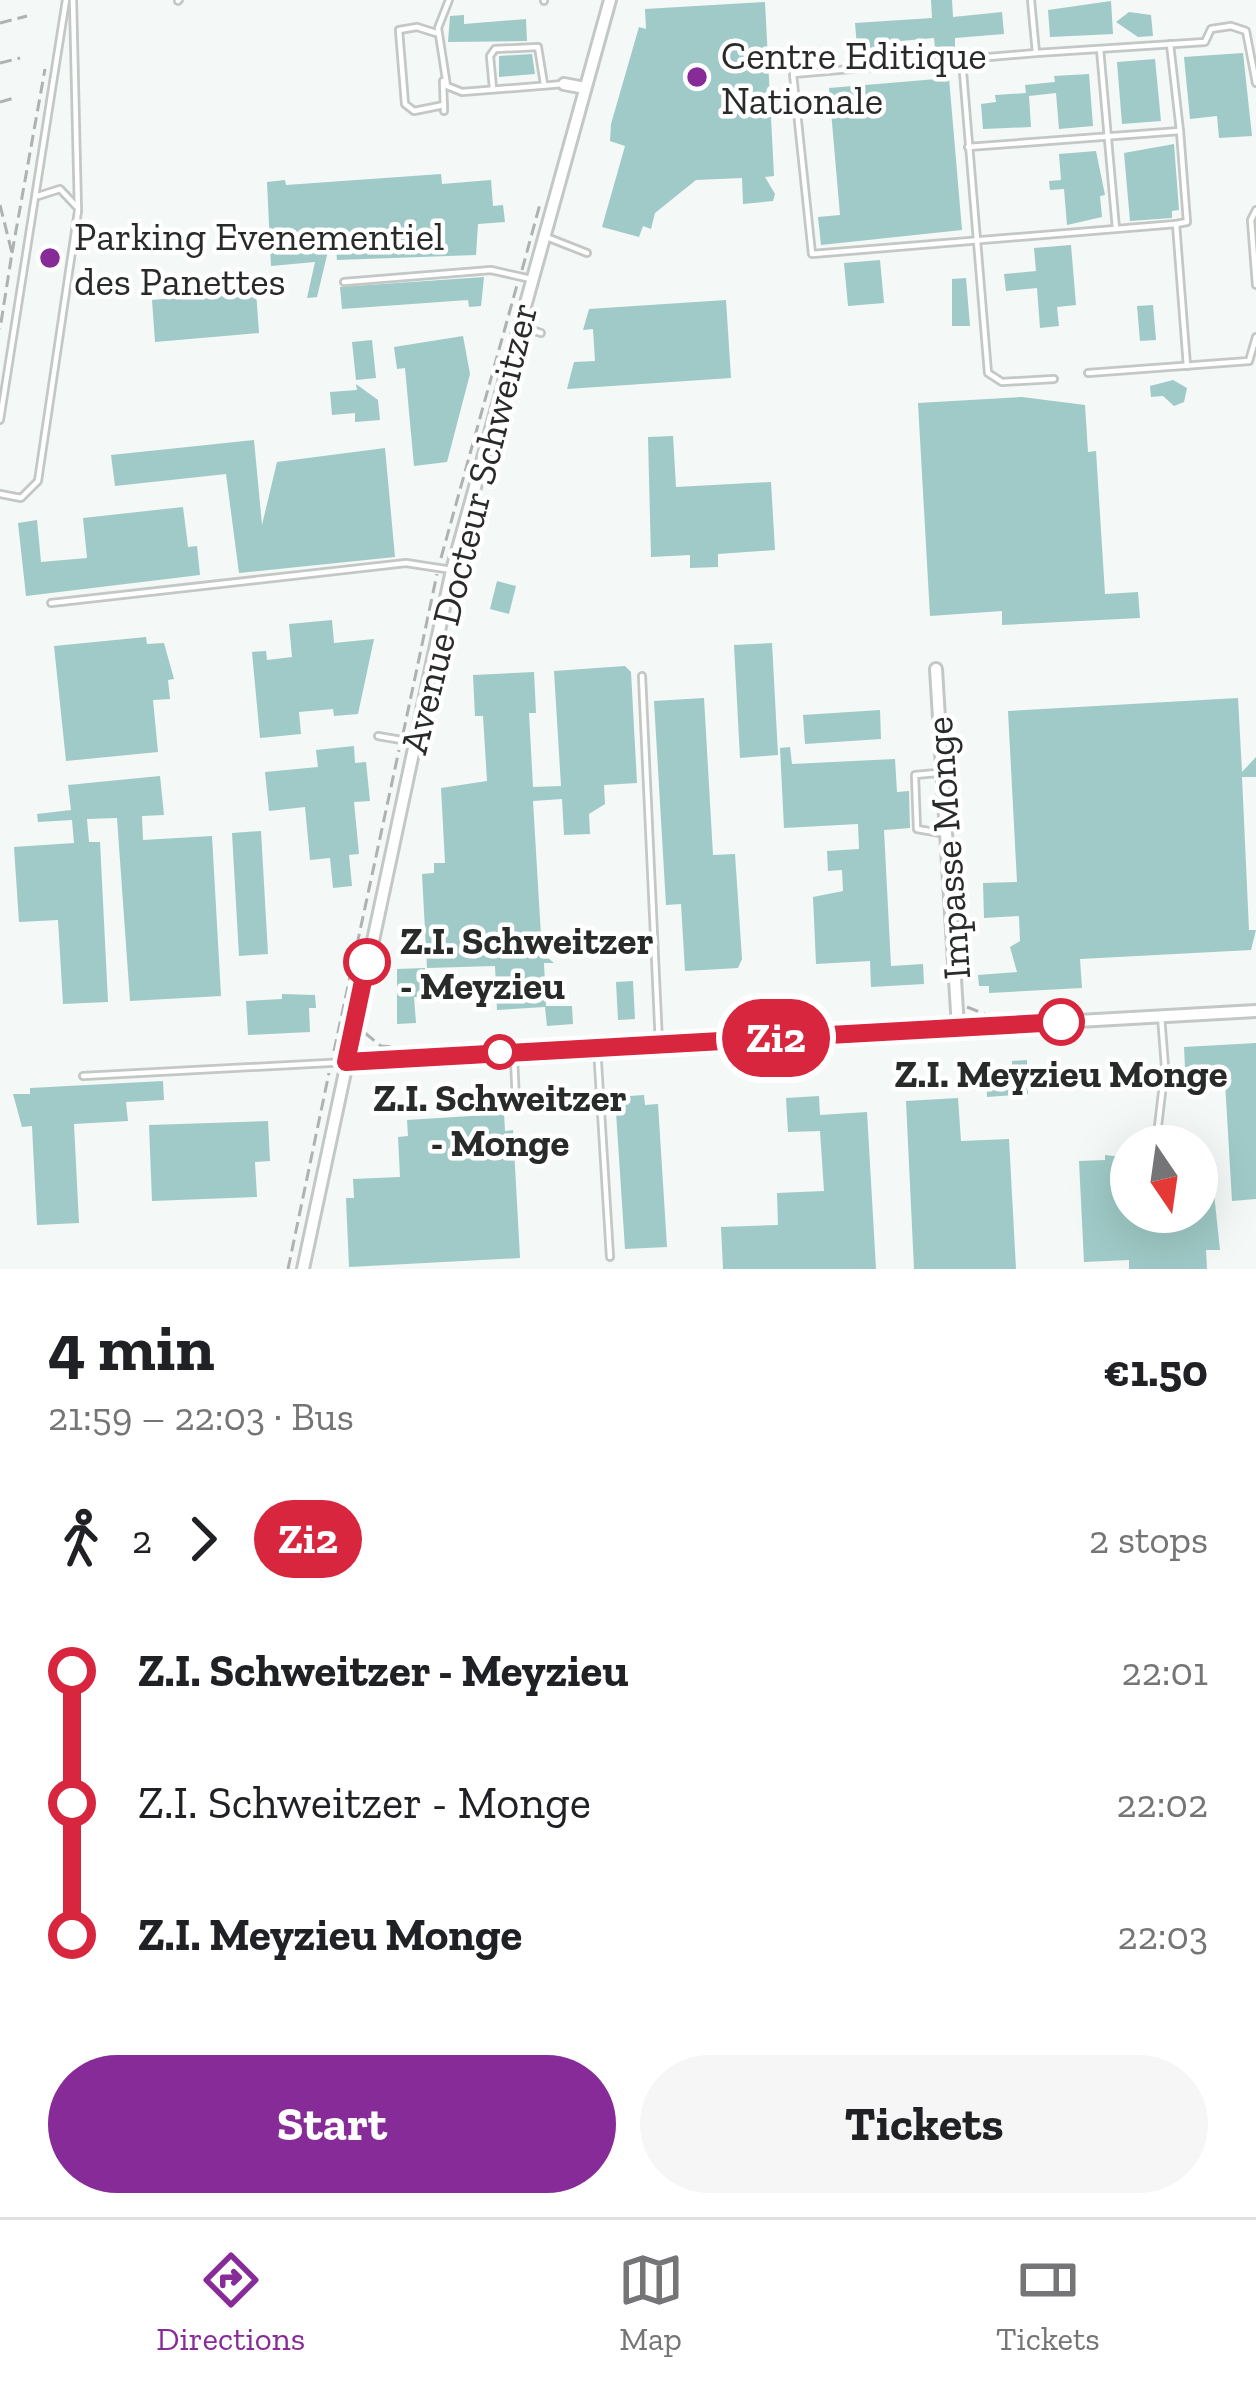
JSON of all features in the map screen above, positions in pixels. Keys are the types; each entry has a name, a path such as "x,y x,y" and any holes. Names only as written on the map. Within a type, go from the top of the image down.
{"street":[{"name":"Avenue Docteur Schweitzer","path":"303,1269 452,570 610,0"},
{"path":"564,84 585,88"},
{"name":"Impasse Monge","path":"936,669 958,1028"},
{"path":"346,1062 1256,1011"}],"lane":[{"path":"0,420 69,0"},
{"path":"0,494 20,498 38,482 78,211 69,0"},
{"path":"439,34 404,28 400,54 408,108 424,112 444,108 439,34 448,0"},
{"path":"1031,0 1036,53"},
{"path":"1170,44 1186,222 812,254 793,74 1036,53 1170,44 1204,42 1211,29 1231,26 1246,31 1256,83"},
{"path":"493,89 490,56 495,49 538,47 544,84"},
{"path":"1100,49 1116,229"},
{"path":"962,60 988,373 1001,382 1054,379"},
{"path":"443,81 462,92 564,84"},
{"path":"968,147 1180,130"},
{"path":"35,198 60,189 74,199 78,211"},
{"path":"1256,211 1251,220 1256,285"},
{"path":"1175,224 1186,365"},
{"path":"543,236 587,253"},
{"path":"344,282 491,270 531,278"},
{"path":"518,325 542,333"},
{"path":"1088,373 1250,361 1256,337"},
{"path":"51,603 406,563 452,570"},
{"path":"642,676 659,1044"},
{"path":"378,736 413,742"},
{"path":"942,773 915,775 916,812 920,832 946,834"},
{"path":"1158,1125 1165,1067 1161,1016"},
{"path":"597,1047 610,1257"},
{"path":"514,1052 516,1103"},
{"path":"83,1076 346,1062"}],"path":[{"path":"0,23 27,16"},
{"path":"0,63 20,58"},
{"path":"0,328 45,69"},
{"path":"0,102 14,98"},
{"path":"0,205 12,253"},
{"path":"334,1051 339,1027"},
{"path":"287,1269 329,1073"}],"building":[{"path":"931,0 952,0 953,17 1002,12 1004,34 955,38 955,48 935,49 934,38 878,43 880,56 858,58 855,23 932,18"},
{"path":"1111,1 1113,34 1050,37 1048,10"},
{"name":"Centre Editique Nationale","path":"765,2 774,176 765,177 775,194 773,201 743,204 742,178 696,180 655,213 651,229 643,226 639,237 602,227 625,146 610,141 611,124 639,27 646,29 645,9"},
{"path":"1129,12 1151,15 1153,36 1138,37 1116,22"},
{"path":"464,15 464,24 526,19 527,41 448,42 450,16"},
{"path":"1243,53 1252,136 1219,138 1217,116 1190,119 1184,57"},
{"path":"532,54 535,74 499,77 499,56"},
{"path":"1155,59 1161,121 1122,124 1117,62"},
{"path":"1089,74 1093,126 1059,129 1056,93 1029,96 1031,127 983,129 981,104 996,102 995,95 1026,93 1025,85 1055,82 1054,76"},
{"path":"949,78 962,230 821,245 818,217 840,215 829,88"},
{"path":"1174,144 1179,210 1172,211 1172,218 1130,221 1124,153"},
{"path":"1096,151 1105,195 1100,196 1102,217 1067,225 1064,189 1050,190 1049,181 1061,180 1059,154"},
{"path":"441,174 442,184 491,180 493,206 503,205 505,222 478,224 476,255 337,260 334,226 317,297 307,298 315,262 271,266 267,182 285,180 286,185"},
{"path":"1071,245 1076,305 1057,307 1059,326 1040,328 1037,288 1006,291 1004,274 1036,271 1034,248"},
{"path":"880,260 884,303 848,306 844,263"},
{"path":"484,277 481,306 469,307 468,300 342,309 340,287"},
{"path":"966,278 970,326 952,326 952,279"},
{"path":"256,291 259,333 155,342 152,300"},
{"path":"726,300 731,378 567,389 574,362 595,361 593,329 583,330 589,309"},
{"path":"1153,305 1156,340 1140,341 1137,306"},
{"path":"463,336 470,374 447,462 414,466 405,368 397,369 394,347"},
{"path":"372,340 376,378 356,380 352,342"},
{"path":"1173,380 1187,388 1184,402 1174,406 1163,396 1151,397 1150,386"},
{"path":"356,384 378,400 380,420 355,422 355,413 332,415 330,392 357,390"},
{"path":"1022,397 1085,405 1088,452 1096,451 1105,594 1138,592 1140,618 1002,625 1002,611 930,616 918,403"},
{"path":"673,436 676,487 771,482 775,550 718,554 718,567 690,568 690,555 651,557 648,437"},
{"path":"254,440 262,525 277,462 385,448 395,557 239,573 226,474 115,486 111,455"},
{"path":"183,507 188,547 197,546 200,575 26,596 18,523 37,520 41,562 87,558 83,518"},
{"path":"497,581 516,586 509,614 490,609"},
{"path":"332,620 334,643 374,639 358,714 334,716 333,709 299,712 301,734 260,738 252,652 266,651 267,660 292,657 289,624"},
{"path":"146,637 147,644 164,643 174,679 168,680 170,699 153,700 158,752 66,761 54,646"},
{"path":"772,643 778,755 740,758 734,645"},
{"path":"625,666 631,672 637,783 604,785 605,804 589,814 590,834 564,835 562,799 533,801 542,953 554,963 544,963 546,1006 572,1006 573,1024 547,1026 545,1007 497,1010 495,966 427,968 422,874 434,873 434,863 445,863 441,788 487,781 483,716 475,716 473,675 534,672 536,713 529,713 533,787 561,786 554,671"},
{"path":"704,698 713,855 735,854 742,959 738,968 685,971 681,904 666,905 654,701"},
{"path":"1238,698 1242,772 1256,757 1256,777 1242,777 1249,930 1256,930 1251,950 1080,959 1082,988 989,993 989,986 979,986 978,975 1017,972 1010,947 1020,941 1019,916 984,918 983,883 1017,882 1008,711"},
{"path":"880,710 881,739 805,744 803,715"},
{"path":"354,746 355,763 366,762 370,801 354,802 359,854 349,855 352,886 333,888 330,858 310,860 305,807 269,811 265,772 318,767 316,750"},
{"path":"790,747 792,764 895,759 897,792 909,791 910,828 884,830 891,966 923,964 924,984 871,987 870,961 816,964 813,897 843,891 842,870 828,871 827,851 859,849 858,824 784,828 780,748"},
{"path":"160,776 164,815 142,816 143,840 212,836 221,996 130,1001 117,818 87,819 89,842 100,842 108,1002 63,1004 58,920 19,922 14,847 74,843 72,820 38,822 37,814 71,810 68,785"},
{"path":"261,831 268,954 239,956 232,833"},
{"path":"425,968 426,987 436,986 436,997 414,997 416,1023 397,1024 397,969"},
{"path":"633,981 635,1019 618,1020 616,982"},
{"path":"282,994 315,995 316,1008 309,1008 310,1032 248,1035 246,1001 282,999"},
{"path":"805,995 805,1011 768,1011 768,997"},
{"path":"1256,1043 1256,1199 1232,1201 1224,1065 1185,1067 1184,1047"},
{"path":"1027,1060 1028,1094 987,1097 986,1072 1012,1071 1012,1061"},
{"path":"163,1081 164,1100 126,1102 128,1121 74,1124 79,1223 37,1225 32,1126 22,1127 13,1094 30,1094 30,1088"},
{"path":"644,1095 645,1105 658,1104 667,1247 625,1249 615,1097"},
{"path":"819,1096 820,1115 867,1112 876,1269 723,1269 721,1227 778,1225 777,1193 824,1191 820,1131 788,1132 786,1098"},
{"path":"958,1098 961,1141 1009,1139 1016,1269 914,1269 906,1101"},
{"path":"504,1114 505,1131 513,1130 520,1258 349,1267 346,1198 354,1198 353,1179 400,1177 398,1137 408,1136 407,1120"},
{"path":"268,1121 270,1161 255,1162 257,1197 152,1201 149,1125"},
{"path":"1105,1155 1110,1156 1110,1233 1218,1231 1220,1250 1206,1250 1207,1269 1129,1269 1129,1260 1084,1262 1079,1161 1105,1160"}],"bus line":[{"name":"Zi2","path":"367,962 346,1062 1061,1022"}],"place":[{"name":"Centre Editique Nationale","path":"697,77"},
{"name":"Parking Evenementiel des Panettes","path":"50,258"},
{"name":"Z.I. Schweitzer - Meyzieu","path":"367,962"},
{"name":"Z.I. Meyzieu Monge","path":"1061,1022"},
{"name":"Z.I. Schweitzer - Monge","path":"500,1052"}]}
